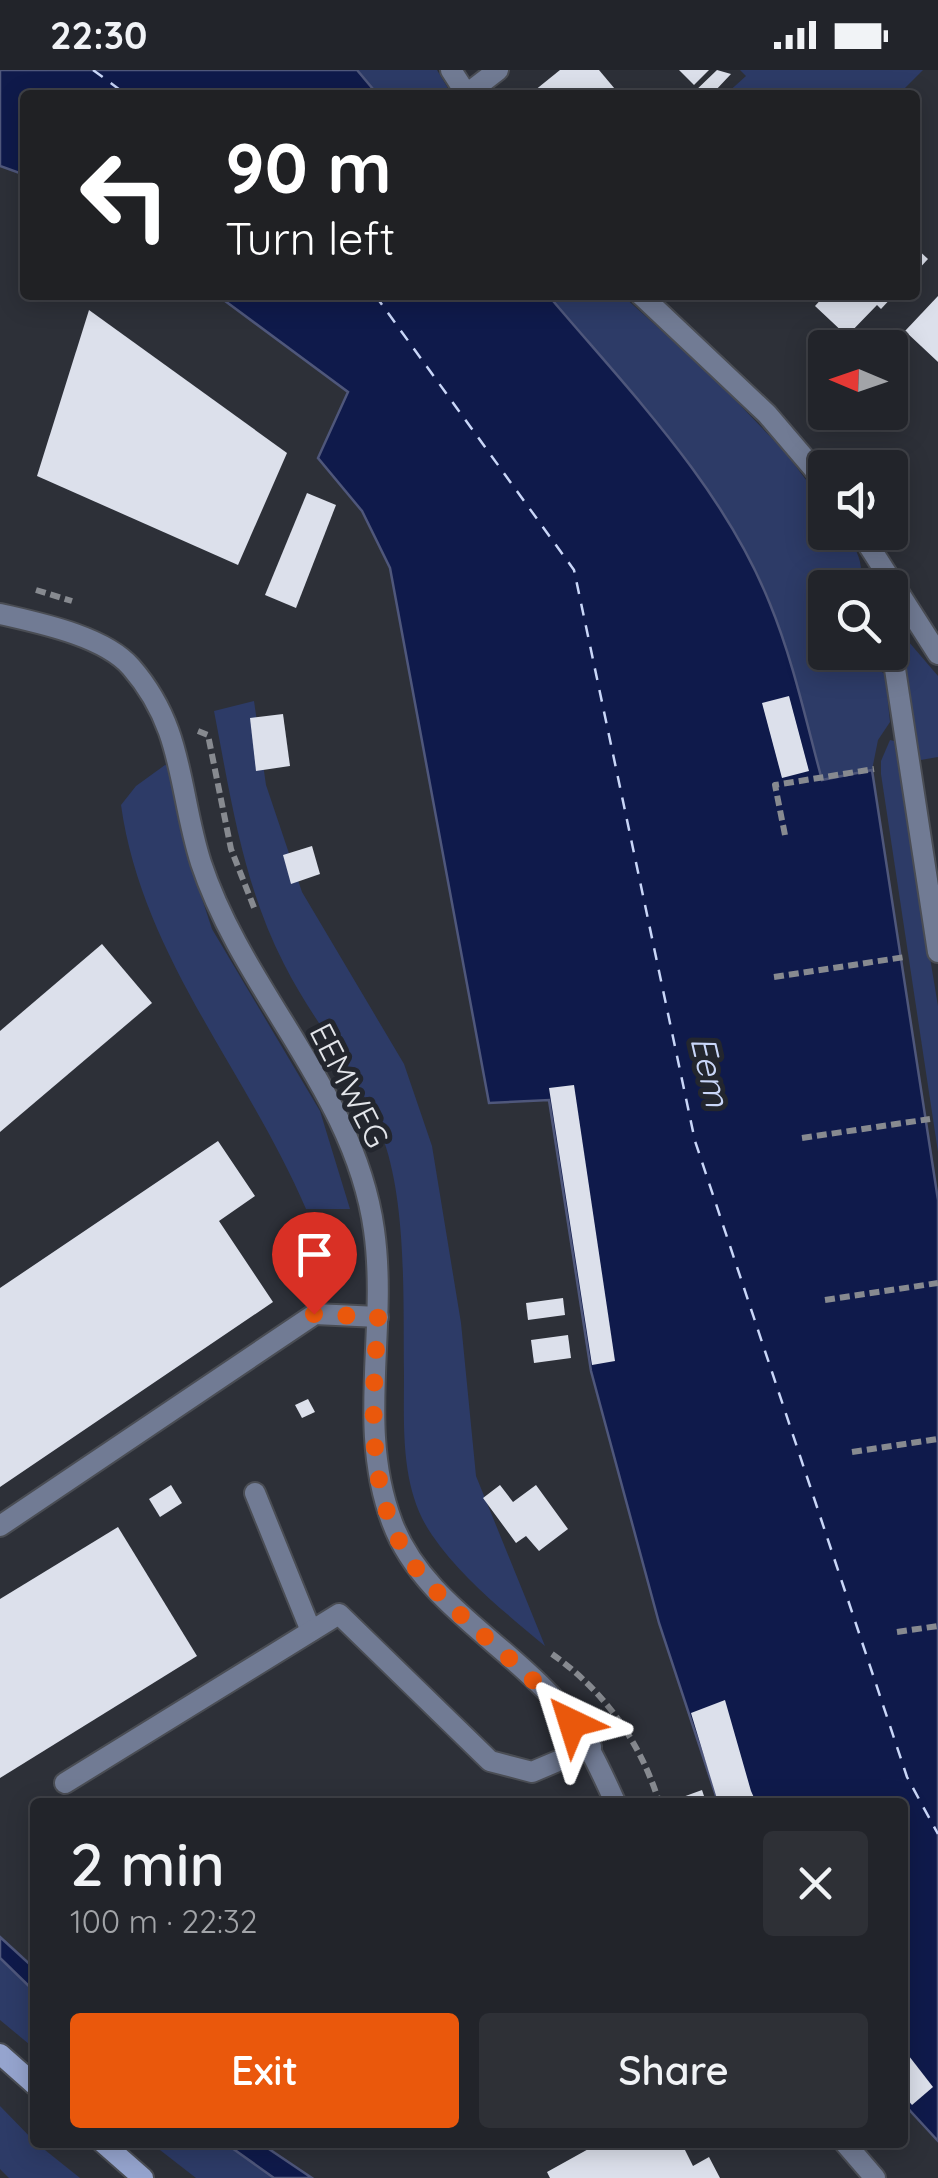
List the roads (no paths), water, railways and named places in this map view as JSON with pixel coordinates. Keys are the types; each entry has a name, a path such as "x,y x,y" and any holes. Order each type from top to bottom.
{"main road":[{"path":"0,2054 30,2080"},
{"path":"109,2148 143,2178"}],"street":[{"path":"472,90 498,70"},
{"path":"647,300 767,414 808,462"},
{"path":"908,610 938,654"},
{"name":"EEMWEG","path":"0,614 67,630 129,664 165,715 181,763 201,863 235,939 343,1124 359,1165 374,1230 378,1317 372,1423 378,1479 393,1527 422,1575 553,1698 591,1748 612,1798"},
{"path":"895,670 938,952"},
{"path":"0,1526 314,1314 378,1317"},
{"path":"255,1493 311,1631"},
{"path":"64,1784 339,1614 490,1761 532,1772 591,1748"},
{"path":"849,2148 875,2178"}],"water":[{"path":"0,70 357,70 374,90 20,90 20,173 0,166"},
{"name":"Eem","path":"224,300 552,300 672,441 727,519 770,604 786,647 822,780 872,770 938,1200 938,2141 908,2108 908,1798 717,1798 659,1623 591,1371 549,1100 489,1103 390,568 362,511 318,458 348,392"},
{"path":"0,1937 30,1964 30,1987 0,1958"},
{"path":"232,2148 267,2148 312,2178 274,2178"}]}
